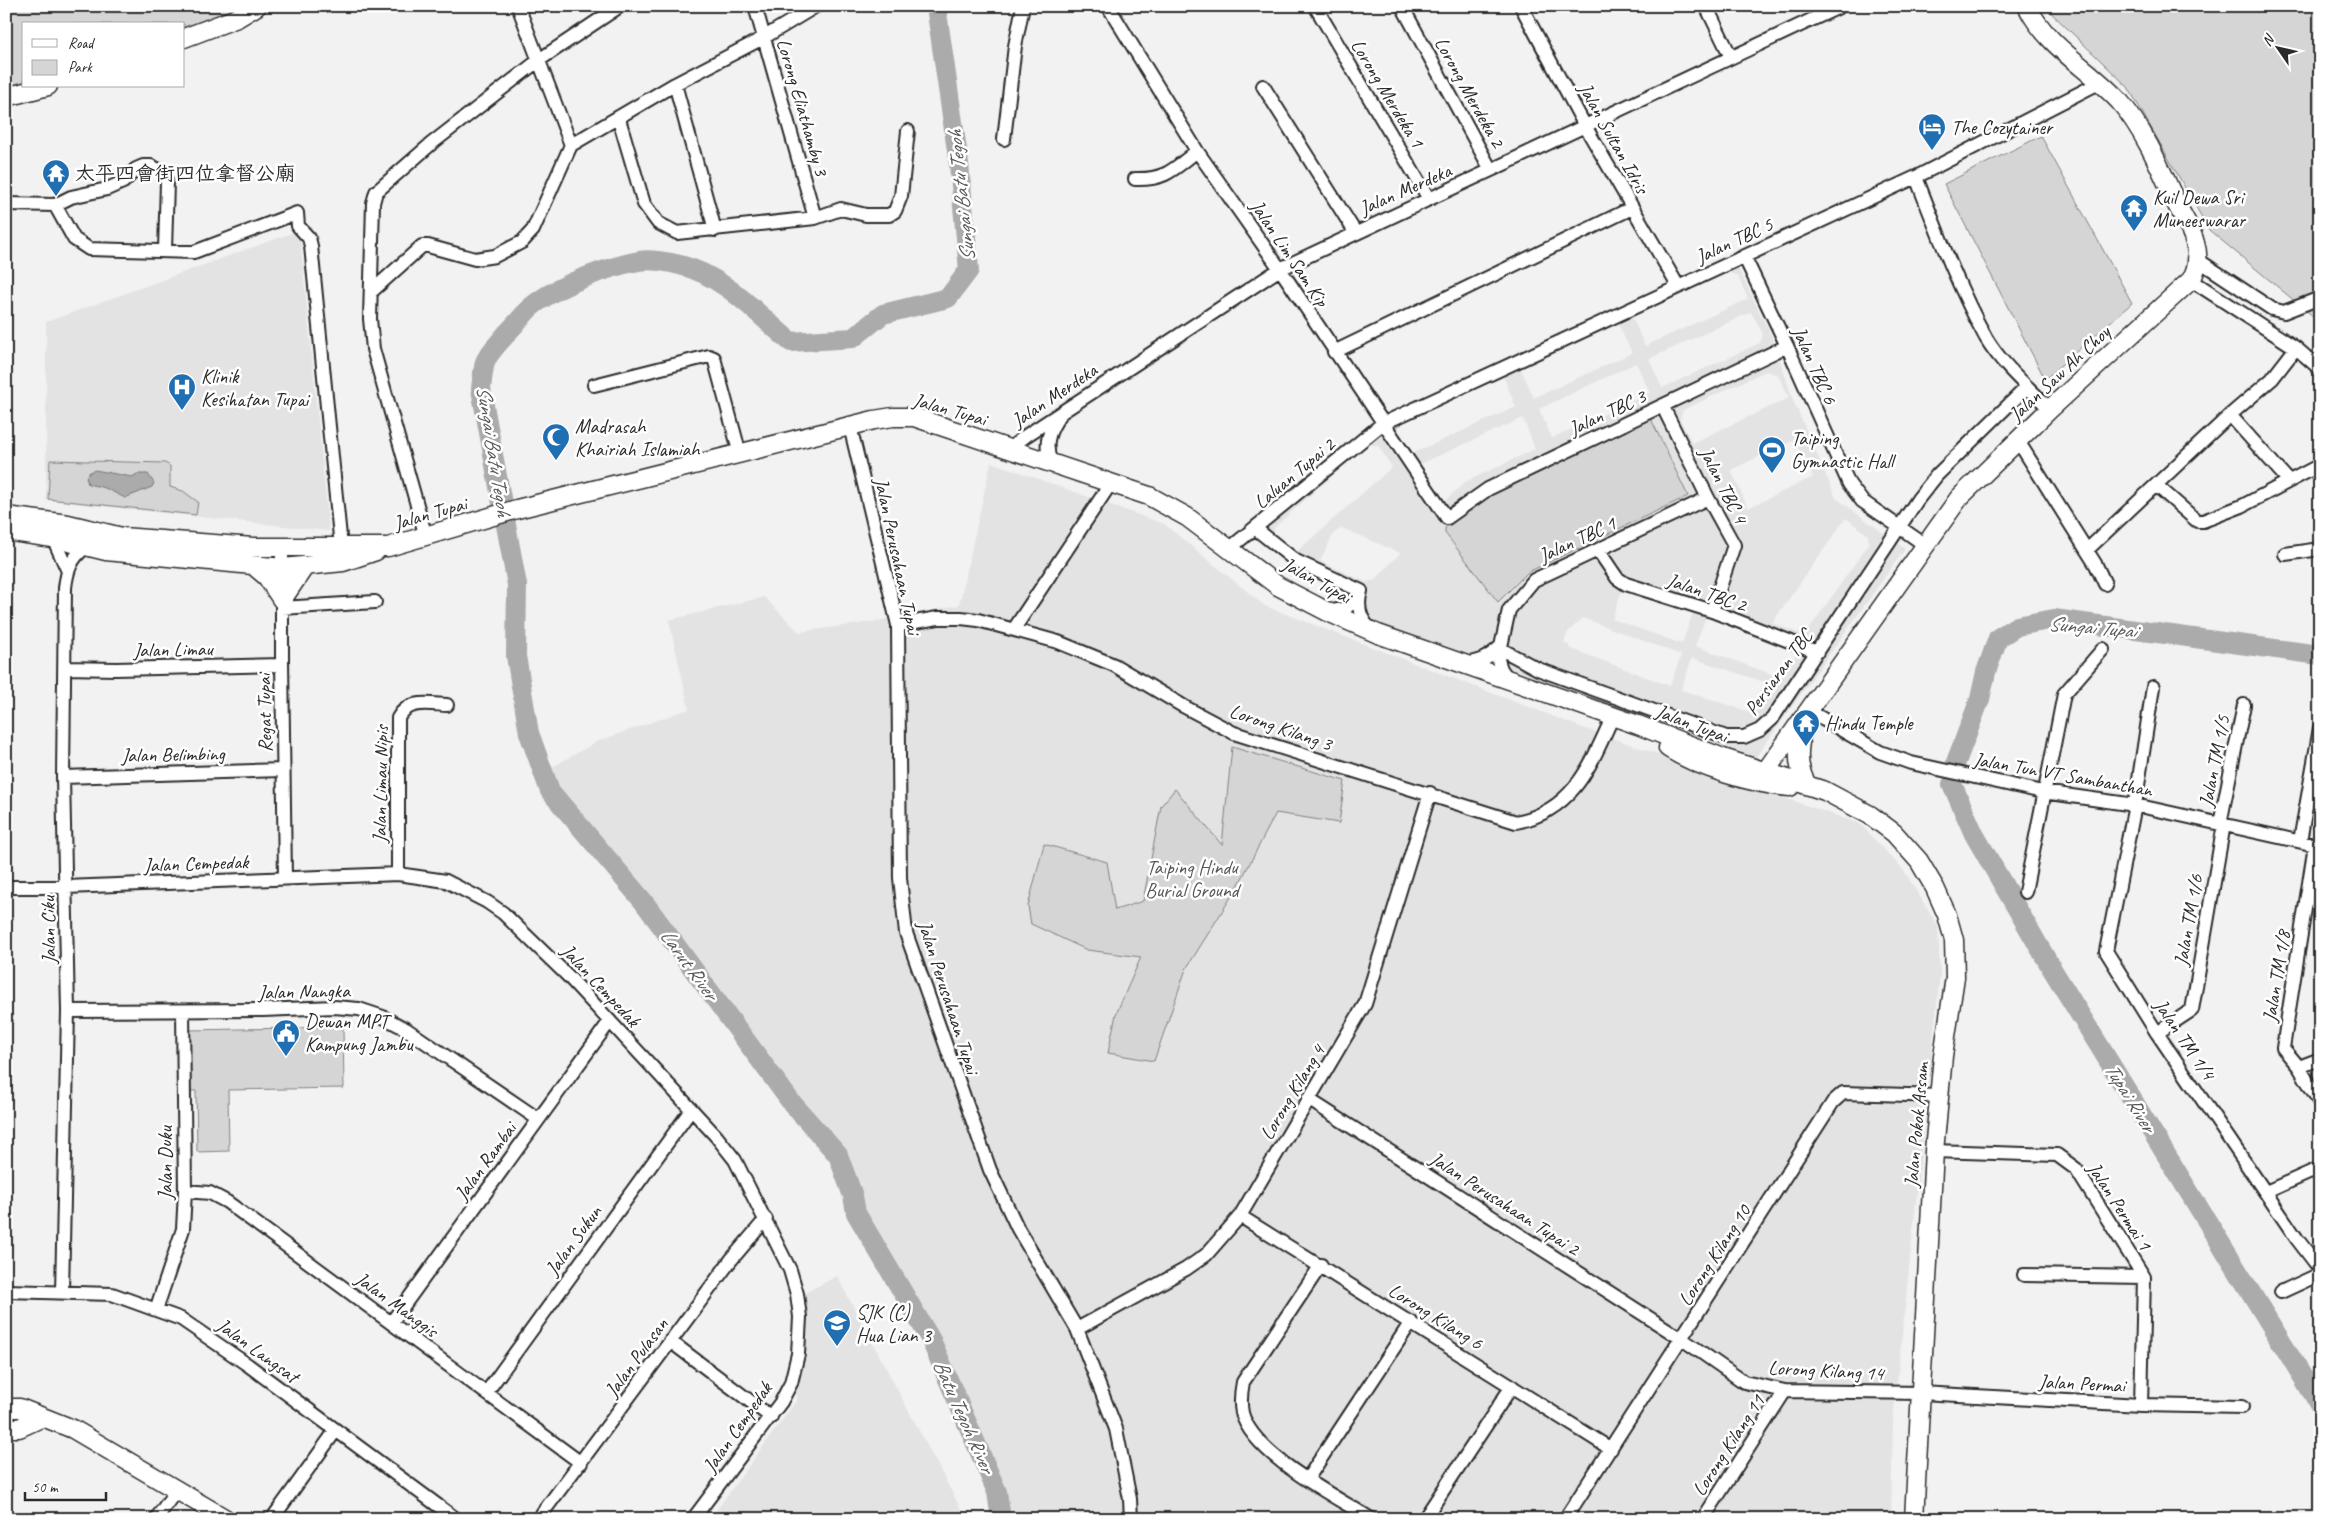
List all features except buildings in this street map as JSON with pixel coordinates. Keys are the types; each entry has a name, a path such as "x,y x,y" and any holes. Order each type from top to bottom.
{"main road":[{"path":"185,38 237,18 257,6"},
{"path":"2027,6 2056,44 2099,83 2130,115 2154,156 2195,243 2198,260 2197,270 2192,280"},
{"path":"6,97 40,88"},
{"name":"Jalan Saw Ah Choy","path":"1765,772 1959,498 2050,408 2192,280"},
{"name":"Jalan Tupai","path":"6,516 52,522 122,538 282,548 388,547 524,507 850,426 893,417 914,418 1112,483 1169,506 1187,517 1278,586 1328,612 1378,634 1638,724 1723,758 1826,791"},
{"path":"6,531 53,538 86,547 133,555 283,568 359,558 388,547"},
{"path":"254,566 267,577 282,604 305,566"},
{"path":"1806,715 1798,761 1800,772 1806,784"},
{"path":"1638,724 1670,749 1708,766 1762,784 1826,791"},
{"name":"Jalan Pokok Assam","path":"1826,791 1870,815 1894,833 1919,861 1947,915 1954,940 1955,977 1934,1151 1914,1519"},
{"path":"6,1408 20,1408 73,1430 226,1519"},
{"path":"6,1428 19,1428 41,1418"}],"street":[{"path":"518,6 571,145"},
{"path":"426,537 373,349 370,319 372,203 376,192 431,144 539,60 620,6"},
{"name":"Lorong Eliathamby 3","path":"755,6 815,218"},
{"path":"371,292 422,246 475,259 495,256 522,242 533,230 571,145 619,119 675,84 764,38 816,6"},
{"path":"1004,138 1015,46 1023,6"},
{"name":"Jalan Lim Sam Kip","path":"1108,6 1197,151 1280,269 1446,518"},
{"name":"Lorong Merdeka 1","path":"1315,6 1429,199"},
{"name":"Lorong Merdeka 2","path":"1402,6 1491,170"},
{"name":"Jalan Sultan Idris","path":"1522,6 1585,126 1678,286"},
{"path":"1706,6 1731,57"},
{"name":"Jalan Merdeka","path":"1009,449 1064,410 1280,269 1355,232 1841,6"},
{"name":"Jalan TBC 5","path":"1382,424 1916,177 2099,83"},
{"path":"675,84 715,230"},
{"path":"1263,86 1355,232"},
{"path":"619,119 644,204 650,215 658,223 677,233 815,218 841,209 878,216 889,214 895,211 902,196 908,131"},
{"path":"1135,179 1154,180 1170,173 1197,151"},
{"path":"6,204 55,205 71,197 107,189 123,182 143,166 158,169 163,172 167,182 165,250"},
{"path":"1916,177 1947,256 1987,339 2003,361 2050,408"},
{"path":"55,205 74,238 89,249 202,250 297,214 298,226 309,238 311,246 341,547"},
{"path":"1334,352 1632,208"},
{"name":"Jalan TBC 6","path":"1744,256 1849,484 1862,501 1925,545"},
{"path":"2198,260 2272,309 2284,312 2320,298"},
{"path":"2192,280 2296,348 2320,369"},
{"name":"Jalan TBC 3","path":"1446,518 1488,489 1663,407 1787,346"},
{"path":"2087,550 2230,415 2272,379 2296,348"},
{"path":"594,385 709,356 714,358 740,454"},
{"name":"Persiaran TBC","path":"1499,648 1538,669 1726,737 1744,737 1760,730 1772,719 1899,527 1937,475 2027,387"},
{"name":"Jalan TBC 4","path":"1663,407 1708,498 1734,545 1712,611"},
{"path":"1050,463 1046,450 1048,436 1054,423 1064,410"},
{"path":"2230,415 2288,480"},
{"name":"Laluan Tupai 2","path":"1229,550 1382,424"},
{"name":"Jalan Perusahaan Tupai","path":"850,426 898,625 900,878 906,933 990,1170 1018,1229 1077,1329 1116,1430 1130,1499 1131,1519"},
{"path":"2018,441 2087,550 2105,584"},
{"path":"2156,484 2200,522 2242,506 2288,480 2320,465"},
{"path":"1014,629 1112,483"},
{"name":"Jalan TBC 1","path":"1499,648 1509,610 1534,580 1708,498"},
{"path":"1256,529 1296,561 1361,591 1359,596 1361,617 1367,626 1378,634"},
{"path":"53,538 67,568 79,552 86,547"},
{"name":"Regat Tupai","path":"282,548 285,878"},
{"path":"2285,554 2320,549"},
{"name":"Jalan TBC 2","path":"1598,550 1617,578 1626,584 1712,611 1817,652"},
{"name":"Jalan Ciku","path":"62,1292 68,1011 63,777 67,568"},
{"path":"1328,612 1346,608 1359,596"},
{"path":"282,604 375,602"},
{"name":"Lorong Kilang 3","path":"898,625 938,618 960,618 1014,629 1058,642 1114,664 1183,706 1234,733 1302,756 1430,793 1516,822 1533,818 1551,810 1564,800 1591,763 1613,716"},
{"path":"1463,664 1477,662 1488,657 1499,648"},
{"path":"1499,648 1498,660 1501,669 1508,678"},
{"path":"2025,892 2043,792 2064,694 2103,649"},
{"name":"Jalan Limau","path":"65,668 116,669 282,665"},
{"name":"Jalan TM 1/4","path":"2154,687 2106,951 2157,1033 2297,1239 2320,1269"},
{"name":"Jalan Limau Nipis","path":"398,874 398,718 402,711 410,705 447,705"},
{"name":"Jalan TM 1/5","path":"2222,824 2244,705"},
{"name":"Jalan Tun VT Sambanthan","path":"1806,715 1880,752 1911,763 2043,792 2134,805 2317,845"},
{"path":"2300,841 2320,728"},
{"name":"Jalan Belimbing","path":"63,777 283,770"},
{"name":"Lorong Kilang 4","path":"1077,1329 1193,1264 1218,1244 1240,1216 1366,1004 1430,793"},
{"name":"Jalan TM 1/6","path":"2157,1033 2192,1010 2222,824"},
{"name":"Jalan TM 1/8","path":"2317,845 2283,1048 2299,1067 2320,1103"},
{"name":"Jalan Cempedak","path":"6,887 66,887 398,874 446,881 475,895 503,913 542,949 716,1136 735,1160 766,1218 790,1270 797,1294 800,1317 798,1354 791,1383 772,1417 694,1519"},
{"name":"Jalan Nangka","path":"68,1011 183,1011 334,1007 359,1009 383,1017 406,1028 538,1119"},
{"name":"Jalan Duku","path":"156,1310 183,1229 185,1191 183,1011"},
{"name":"Jalan Rambai","path":"391,1323 610,1021"},
{"path":"2299,1067 2320,1059"},
{"name":"Lorong Kilang 10","path":"1565,1519 1833,1102 1843,1093 1940,1096"},
{"name":"Jalan Perusahaan Tupai 2","path":"1308,1100 1682,1339"},
{"name":"Jalan Sukun","path":"486,1393 691,1110"},
{"name":"Jalan Permai 1","path":"1934,1151 2057,1155 2076,1169 2144,1277 2141,1405"},
{"path":"2266,1192 2320,1168"},
{"name":"Jalan Manggis","path":"185,1191 210,1193 227,1202 580,1464"},
{"name":"Lorong Kilang 6","path":"1240,1216 1321,1265 1611,1450"},
{"name":"Jalan Pulasan","path":"538,1519 731,1260 766,1218"},
{"path":"1321,1265 1243,1382 1241,1397 1245,1420 1258,1442 1290,1468 1371,1519"},
{"path":"2281,1292 2320,1274"},
{"path":"2024,1275 2144,1277"},
{"name":"Jalan Langsat","path":"6,1291 112,1294 181,1319 205,1334 456,1519"},
{"path":"1308,1478 1411,1322"},
{"name":"Lorong Kilang 14","path":"1682,1339 1744,1382 1785,1391 1921,1393"},
{"path":"670,1341 772,1417"},
{"path":"1424,1519 1512,1386"},
{"name":"Lorong Kilang 11","path":"1703,1519 1785,1391"},
{"name":"Jalan Permai","path":"1921,1393 2141,1405 2242,1407"},
{"path":"272,1519 336,1430"},
{"path":"156,1519 177,1489"}],"shaded area":[{"name":"Klinik Kesihatan Tupai","path":"292,233 300,237 329,531 46,500 46,322"},
{"path":"1736,264 1773,339 1793,400 1836,498 1905,549 1753,761 1391,631 1364,612 1365,589 1302,563 1262,531 1370,438 1384,429","holes":["1728,272 1738,276 1748,299 1645,346 1632,317","1751,312 1763,334 1760,343 1662,388 1649,359","1618,324 1632,353 1534,398 1521,369","1636,363 1650,393 1552,438 1539,409","1766,371 1778,375 1789,398 1692,443 1680,420 1683,410","1503,376 1516,407 1411,454 1397,433 1400,424","1523,418 1535,449 1465,482 1446,500 1442,499 1418,465","1794,440 1813,477 1748,508 1731,470","1367,444 1378,446 1392,467 1295,553 1275,537 1274,528","1846,518 1868,535 1869,543 1808,631 1798,633 1772,623","1342,528 1400,553 1375,580 1366,582 1320,561 1334,533","1627,589 1693,612 1682,644 1612,619 1621,593","1707,614 1790,644 1797,653 1779,677 1695,646","1583,618 1681,655 1670,686 1569,648 1569,645 1564,643 1568,632","1692,658 1776,686 1759,710 1753,713 1681,690"]},
{"path":"991,462 1164,524 1265,606 1583,728 1860,824 1904,871 1938,926 1940,974 1893,1421 1891,1519 1005,1519 1002,1495 931,1340 853,1196 838,1155 542,773 596,742 689,709 669,620 764,597 799,632 872,622 959,605"},
{"path":"95,470 132,477 137,474 148,474 154,483 152,487 125,498 105,488 88,484 86,477"},
{"name":"SJK (C) Hua Lian 3","path":"837,1276 963,1513 961,1519 710,1519 796,1401 803,1294"}],"green space":[{"path":"6,6 250,6 185,35 185,22 22,22 22,87 6,92"},
{"path":"2044,6 2320,6 2320,322 2209,230 2128,87"},
{"path":"2041,136 2132,303 2045,379 1944,184"},
{"path":"1651,419 1688,496 1528,572 1498,602 1445,533 1445,528 1490,493"},
{"path":"50,460 165,463 170,466 170,487 183,491 198,502 196,515 48,499"},
{"name":"Taiping Hindu Burial Ground","path":"1232,747 1345,781 1339,823 1276,813 1238,886 1186,969 1154,1061 1108,1053 1116,1014 1141,957 1087,950 1031,924 1028,906 1044,844 1107,862 1115,910 1143,901 1161,806 1175,789 1222,845"},
{"path":"343,1027 344,1088 228,1090 229,1151 197,1152 196,1091 190,1091 189,1030"}],"waterway":[{"name":"Sungai Batu Tegoh","path":"936,6 959,164 969,270 948,298 883,314 853,338 791,342 740,297 712,278 696,270 676,264 643,260 582,278 554,292 531,307 487,358 481,389 517,585 516,656 529,733 550,791 643,901 791,1102 838,1155 853,1196 856,1213 931,1340 997,1492 1001,1519"},
{"name":"Sungai Tupai","path":"1956,762 1980,699 1986,672 1998,638 2017,626 2054,619 2320,655"},
{"name":"Tupai River","path":"1952,784 1974,834 2052,969 2320,1405"}],"place":[{"name":"The Cozytainer","path":"1932,151"},
{"name":"太平四會街四位拿督公廟","path":"56,197"},
{"name":"Kuil Dewa Sri Muneeswarar","path":"2134,232"},
{"name":"Klinik Kesihatan Tupai","path":"182,411"},
{"name":"Madrasah Khairiah Islamiah","path":"556,461"},
{"name":"Taiping Gymnastic Hall","path":"1772,474"},
{"name":"Hindu Temple","path":"1806,747"},
{"name":"Dewan MPT Kampung Jambu","path":"286,1057"},
{"name":"SJK (C) Hua Lian 3","path":"837,1347"}],"water label":[{"name":"Larut River","path":"689,964"},
{"name":"Batu Tegoh River","path":"964,1416"}]}
